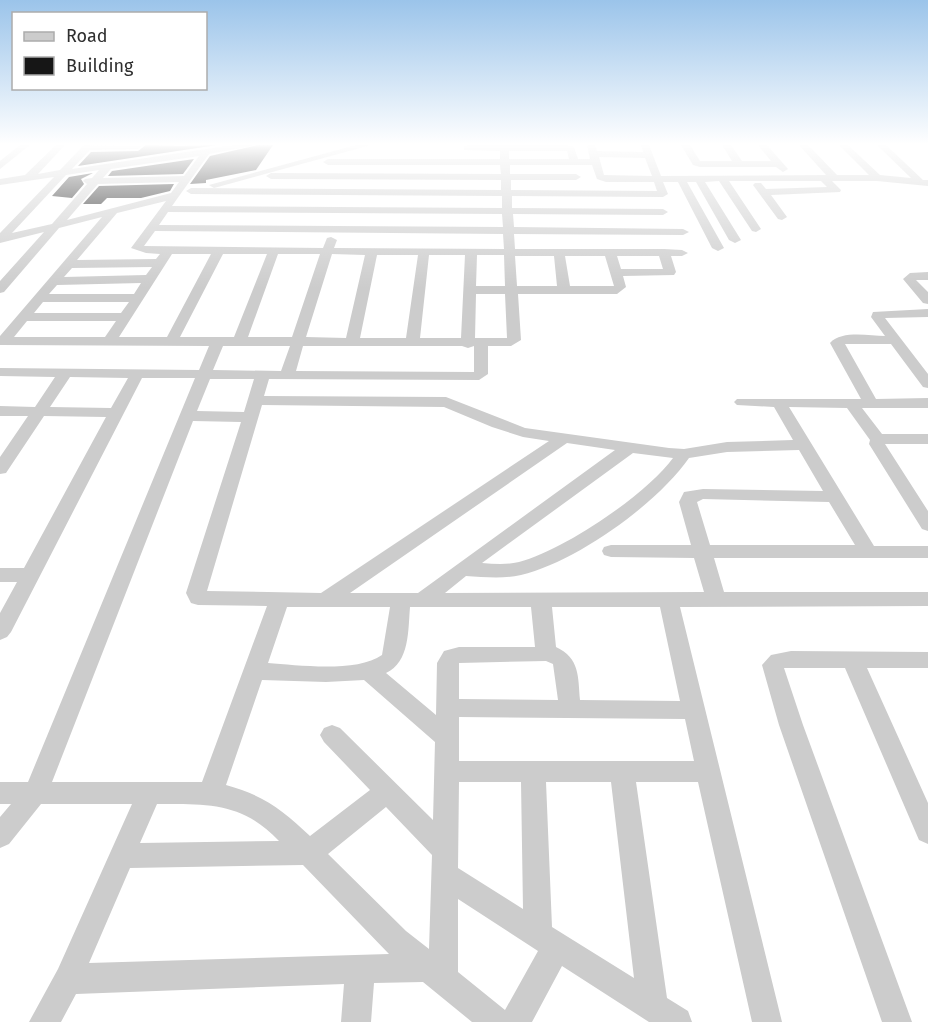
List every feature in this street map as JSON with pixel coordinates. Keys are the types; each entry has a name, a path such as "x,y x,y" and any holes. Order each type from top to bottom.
{"street":[{"path":"1,239 46,193"},
{"path":"0,289 84,193"},
{"path":"1,341 131,193"},
{"path":"176,193 137,248 682,253"},
{"path":"1,239 185,193"},
{"path":"322,193 663,193"},
{"path":"287,375 346,193"},
{"path":"1,341 506,344 514,340 507,193"},
{"path":"688,193 718,248"},
{"path":"707,193 735,240"},
{"path":"731,193 756,229"},
{"path":"763,193 782,217"},
{"path":"164,209 663,212"},
{"path":"150,228 683,232"},
{"path":"109,342 169,249"},
{"path":"171,342 219,250"},
{"path":"238,342 274,250"},
{"path":"352,343 372,251"},
{"path":"412,343 424,252"},
{"path":"0,372 474,377 481,374 474,344 470,290 471,252"},
{"path":"559,252 564,290"},
{"path":"470,290 617,290 620,287 610,252"},
{"path":"616,273 670,272 664,252"},
{"path":"68,264 160,263"},
{"path":"0,265 21,265"},
{"path":"928,276 914,276 909,279 928,300"},
{"path":"54,281 150,279"},
{"path":"39,298 137,298"},
{"path":"928,313 878,315 928,384"},
{"path":"22,317 125,317"},
{"path":"871,403 838,341 895,340"},
{"path":"0,836 36,792 217,342"},
{"path":"0,469 66,372"},
{"path":"0,632 137,374"},
{"path":"263,375 196,593 198,598 205,600 541,601 716,598 928,599"},
{"path":"187,416 252,409 446,402 523,432 684,454 728,447 804,445"},
{"path":"742,402 928,403"},
{"path":"779,403 868,552"},
{"path":"855,404 854,408 878,440 876,444 928,525"},
{"path":"0,411 118,412"},
{"path":"325,600 564,438"},
{"path":"878,440 928,439"},
{"path":"253,671 370,672 385,666 392,658 411,600 461,569 630,447"},
{"path":"461,569 508,570 536,564 597,530 647,496 670,474 684,454"},
{"path":"716,598 688,502 694,494 835,497"},
{"path":"611,551 928,552"},
{"path":"0,575 31,575"},
{"path":"668,599 767,1022"},
{"path":"211,793 279,600"},
{"path":"541,601 546,652"},
{"path":"435,974 445,862 448,663 452,657 459,655 541,655 546,652"},
{"path":"546,652 561,659 566,670 570,709"},
{"path":"852,659 928,832"},
{"path":"897,1022 774,674 773,665 779,661 928,660"},
{"path":"370,672 447,738"},
{"path":"447,708 694,710"},
{"path":"332,735 387,791 445,862 548,940 677,1022"},
{"path":"514,1022 548,940 533,771"},
{"path":"622,771 653,1007"},
{"path":"446,772 708,771"},
{"path":"122,856 308,853 387,791"},
{"path":"0,793 211,793 235,798 258,807 276,820 396,940 496,1022"},
{"path":"44,1022 68,979 149,793"},
{"path":"68,979 360,968 435,974"},
{"path":"356,1022 360,968"}],"building":[{"path":"55,193 77,193 72,198 52,196"},
{"path":"93,193 163,193 141,198 107,198 101,204 83,204"}]}
